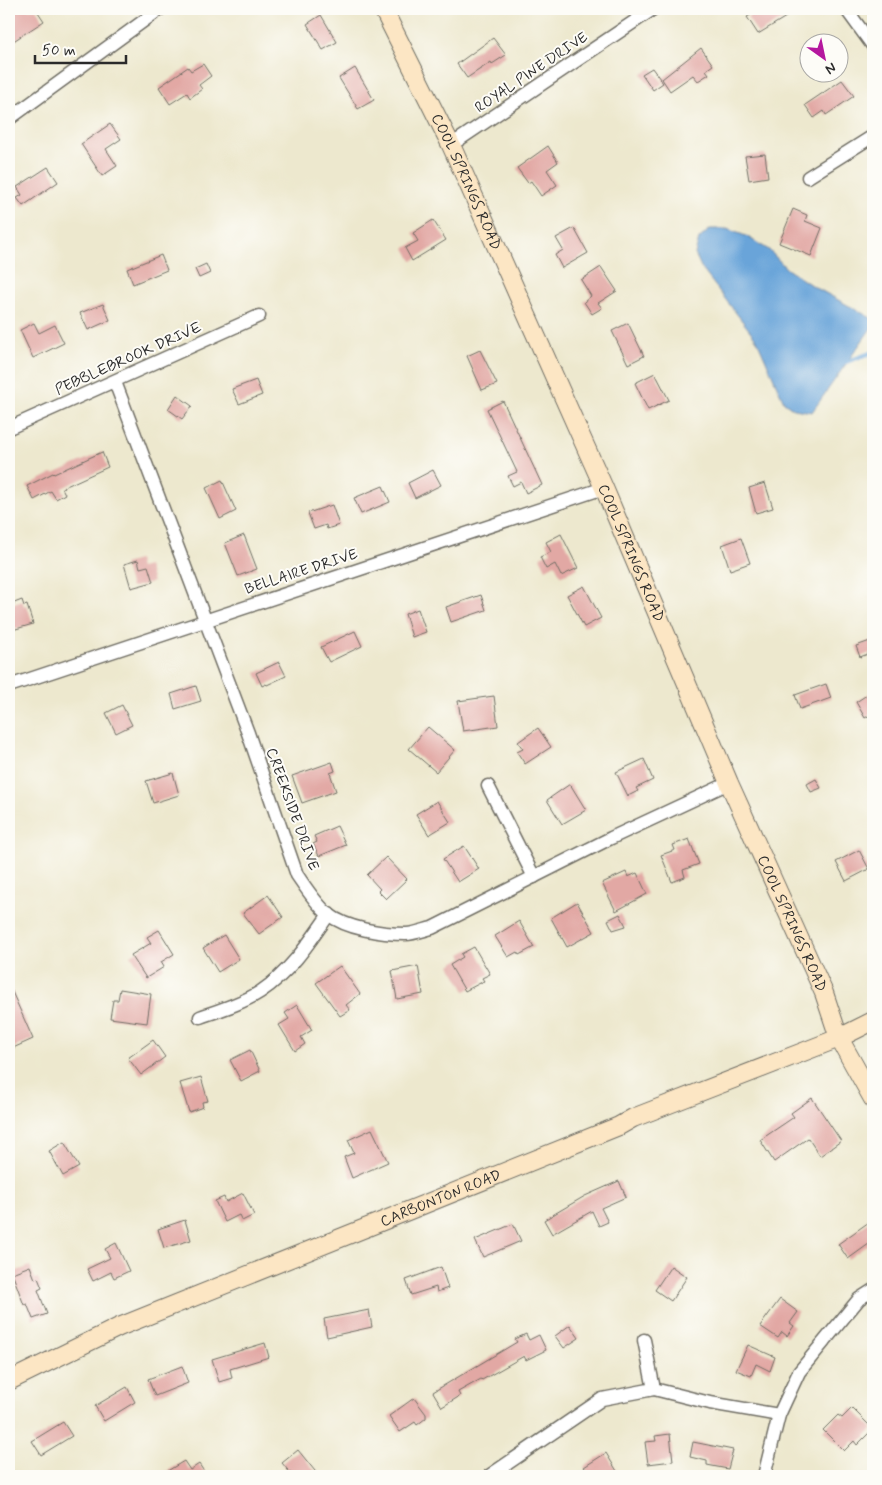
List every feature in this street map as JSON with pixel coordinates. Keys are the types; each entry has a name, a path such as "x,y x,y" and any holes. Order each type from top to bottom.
{"street":[{"path":"9,119 160,9"},
{"name":"COOL SPRINGS ROAD","path":"383,9 451,145 604,488 730,783 824,993 839,1038 873,1099"},
{"name":"ROYAL PINE DRIVE","path":"451,145 653,9"},
{"path":"846,9 873,46"},
{"path":"808,177 873,136"},
{"name":"PEBBLEBROOK DRIVE","path":"9,428 116,382 259,316"},
{"name":"CREEKSIDE DRIVE","path":"116,382 297,874 309,893 328,914 355,927 407,934 439,924 611,838 730,783"},
{"name":"BELLAIRE DRIVE","path":"9,686 604,488"},
{"path":"488,786 534,877"},
{"path":"200,1018 259,993 279,977 294,962 328,914"},
{"name":"CARBONTON ROAD","path":"9,1381 119,1327 619,1126 633,1118 839,1038 873,1021"},
{"path":"764,1476 779,1415 799,1372 859,1299 873,1290"},
{"path":"644,1340 654,1389"},
{"path":"489,1476 602,1399 654,1389 710,1403 779,1415"}],"water":[{"path":"710,229 727,229 746,236 769,250 787,269 811,285 873,319 872,327 812,412 794,409 784,402 757,340 702,269 695,254 699,239"}],"building":[{"path":"9,9 36,9 44,21 12,42 9,36"},
{"path":"761,9 799,9 758,34 747,17"},
{"path":"321,15 337,42 323,50 307,24"},
{"path":"493,38 506,55 492,64 491,62 467,78 457,64"},
{"path":"701,48 713,65 706,70 709,74 698,81 693,75 670,91 662,79"},
{"path":"203,64 211,76 199,85 202,89 190,98 187,93 170,104 159,87 188,67 191,71"},
{"path":"355,68 374,100 358,109 339,78"},
{"path":"652,68 663,83 653,90 642,74"},
{"path":"839,82 844,82 854,96 826,115 824,111 814,118 805,105"},
{"path":"110,124 121,139 106,149 117,166 102,176 81,144"},
{"path":"548,146 558,162 547,170 557,185 541,196 531,181 528,183 517,168"},
{"path":"765,154 768,177 749,180 745,156"},
{"path":"48,167 58,182 23,206 17,198 22,195 17,187"},
{"path":"793,209 807,215 805,221 822,228 811,256 779,243"},
{"path":"433,220 446,240 412,261 405,248 418,241 413,233"},
{"path":"574,228 588,253 562,268 555,255 563,250 556,238"},
{"path":"161,255 167,270 133,284 127,269"},
{"path":"206,264 210,273 199,278 195,269"},
{"path":"601,267 617,291 598,303 602,308 592,314 584,302 591,296 581,280"},
{"path":"103,304 110,320 88,330 80,313"},
{"path":"34,323 39,333 55,325 64,343 33,358 20,330"},
{"path":"628,323 644,356 628,364 612,331"},
{"path":"480,350 497,384 482,390 467,356"},
{"path":"655,373 669,400 648,410 635,383"},
{"path":"256,380 262,395 239,404 232,389"},
{"path":"177,395 192,406 182,419 168,409"},
{"path":"503,401 542,485 526,493 521,482 513,486 508,476 517,472 487,409"},
{"path":"102,452 108,467 62,488 65,494 56,499 51,491 34,500 27,486"},
{"path":"433,470 441,485 415,498 408,483"},
{"path":"222,480 236,511 220,519 206,488"},
{"path":"765,483 773,508 756,513 749,488"},
{"path":"383,486 390,502 361,514 354,498"},
{"path":"332,505 339,525 327,529 326,525 314,529 308,513"},
{"path":"561,534 578,568 561,576 555,564 546,569 540,557 551,552 546,542"},
{"path":"244,535 257,569 238,576 225,543"},
{"path":"741,538 750,563 730,570 722,545"},
{"path":"138,560 140,568 148,566 153,582 131,588 124,564"},
{"path":"584,586 601,618 584,627 567,595"},
{"path":"481,595 486,610 451,622 446,607"},
{"path":"22,600 24,606 27,605 33,624 9,631 9,605"},
{"path":"418,609 426,632 412,637 405,614"},
{"path":"355,631 362,646 329,662 321,647"},
{"path":"873,640 873,652 860,657 856,646"},
{"path":"279,662 286,676 262,686 256,673"},
{"path":"826,684 831,698 800,709 795,695"},
{"path":"196,686 201,701 175,709 171,694"},
{"path":"873,691 873,713 865,718 856,702"},
{"path":"494,696 498,726 463,731 458,701"},
{"path":"122,705 132,725 116,733 106,713"},
{"path":"428,727 455,750 436,772 409,749"},
{"path":"538,728 551,747 525,764 517,752 523,749 518,742"},
{"path":"644,759 653,780 636,788 638,791 628,796 616,772"},
{"path":"332,762 335,771 330,773 336,791 302,803 292,776"},
{"path":"173,773 179,795 153,803 146,781"},
{"path":"816,779 821,788 811,792 807,784"},
{"path":"570,784 586,810 562,824 547,800"},
{"path":"437,801 450,822 429,835 416,814"},
{"path":"337,826 346,845 319,856 313,844 317,842 314,836"},
{"path":"689,839 699,864 683,870 685,877 672,882 661,855 675,850 673,845"},
{"path":"464,846 479,869 458,882 443,859"},
{"path":"859,850 869,869 846,881 836,862"},
{"path":"386,857 407,879 386,899 378,891 380,889 367,875"},
{"path":"626,872 628,877 637,873 647,894 616,911 602,883"},
{"path":"268,895 283,917 259,934 243,913"},
{"path":"577,902 594,932 567,947 551,918"},
{"path":"620,914 626,926 613,930 608,920"},
{"path":"519,921 534,947 519,955 517,952 508,957 495,936"},
{"path":"159,930 174,954 161,962 164,967 146,978 131,955 151,943 147,937"},
{"path":"224,935 239,959 218,972 203,948"},
{"path":"474,947 490,974 482,978 484,981 465,991 450,965 463,957 461,954"},
{"path":"340,966 360,994 346,1005 350,1010 340,1016 316,983"},
{"path":"418,966 423,994 397,999 392,971"},
{"path":"9,985 33,1039 13,1048 9,1038"},
{"path":"120,989 151,994 147,1023 110,1018 113,1000 118,1000"},
{"path":"297,1005 312,1030 301,1037 305,1044 295,1051 279,1025 289,1019 285,1013"},
{"path":"153,1040 165,1057 141,1075 128,1058"},
{"path":"250,1050 260,1071 241,1081 230,1060"},
{"path":"201,1077 208,1101 202,1102 203,1107 189,1112 180,1083"},
{"path":"812,1098 841,1141 820,1156 808,1138 774,1162 760,1140 794,1117 791,1113"},
{"path":"372,1129 388,1162 352,1178 344,1157 354,1153 348,1140"},
{"path":"64,1142 79,1167 63,1176 49,1151"},
{"path":"619,1181 626,1197 601,1208 608,1222 599,1226 592,1211 552,1234 544,1220 585,1196"},
{"path":"243,1193 254,1215 242,1221 239,1215 225,1222 215,1201 224,1197 226,1202"},
{"path":"185,1220 191,1240 164,1248 158,1229"},
{"path":"869,1222 873,1228 873,1241 848,1259 838,1244"},
{"path":"513,1224 521,1241 483,1257 475,1240"},
{"path":"116,1243 129,1271 114,1278 111,1272 93,1281 87,1269 110,1258 105,1249"},
{"path":"30,1266 35,1279 38,1278 42,1288 38,1290 47,1314 33,1319 27,1304 24,1305 12,1273"},
{"path":"671,1266 687,1277 671,1301 655,1290"},
{"path":"441,1267 448,1288 437,1292 436,1287 411,1295 406,1280"},
{"path":"780,1299 798,1312 790,1323 794,1326 787,1336 782,1332 778,1338 760,1326"},
{"path":"369,1310 372,1327 327,1337 324,1319"},
{"path":"570,1325 579,1338 564,1348 555,1336"},
{"path":"526,1334 529,1340 539,1335 546,1350 526,1360 524,1356 481,1379 458,1392 460,1396 442,1407 433,1392 517,1342 515,1339"},
{"path":"265,1343 269,1357 230,1369 232,1378 219,1382 212,1359"},
{"path":"748,1345 775,1357 770,1371 756,1364 751,1376 736,1370"},
{"path":"182,1366 188,1383 155,1396 148,1379"},
{"path":"127,1387 135,1402 104,1421 95,1406"},
{"path":"414,1398 426,1414 426,1418 417,1425 415,1422 400,1432 389,1416"},
{"path":"852,1408 873,1429 857,1445 854,1441 844,1451 823,1430 838,1415 842,1418"},
{"path":"63,1422 72,1436 41,1455 32,1441"},
{"path":"670,1434 673,1461 648,1464 645,1442 656,1441 655,1436"},
{"path":"693,1442 733,1450 728,1469 707,1465 707,1461 690,1457"},
{"path":"298,1450 319,1476 293,1476 282,1463"},
{"path":"606,1453 620,1476 591,1476 584,1467"},
{"path":"184,1461 190,1470 199,1464 207,1476 159,1476"}],"waterway":[{"path":"844,358 846,362 873,352"}]}
